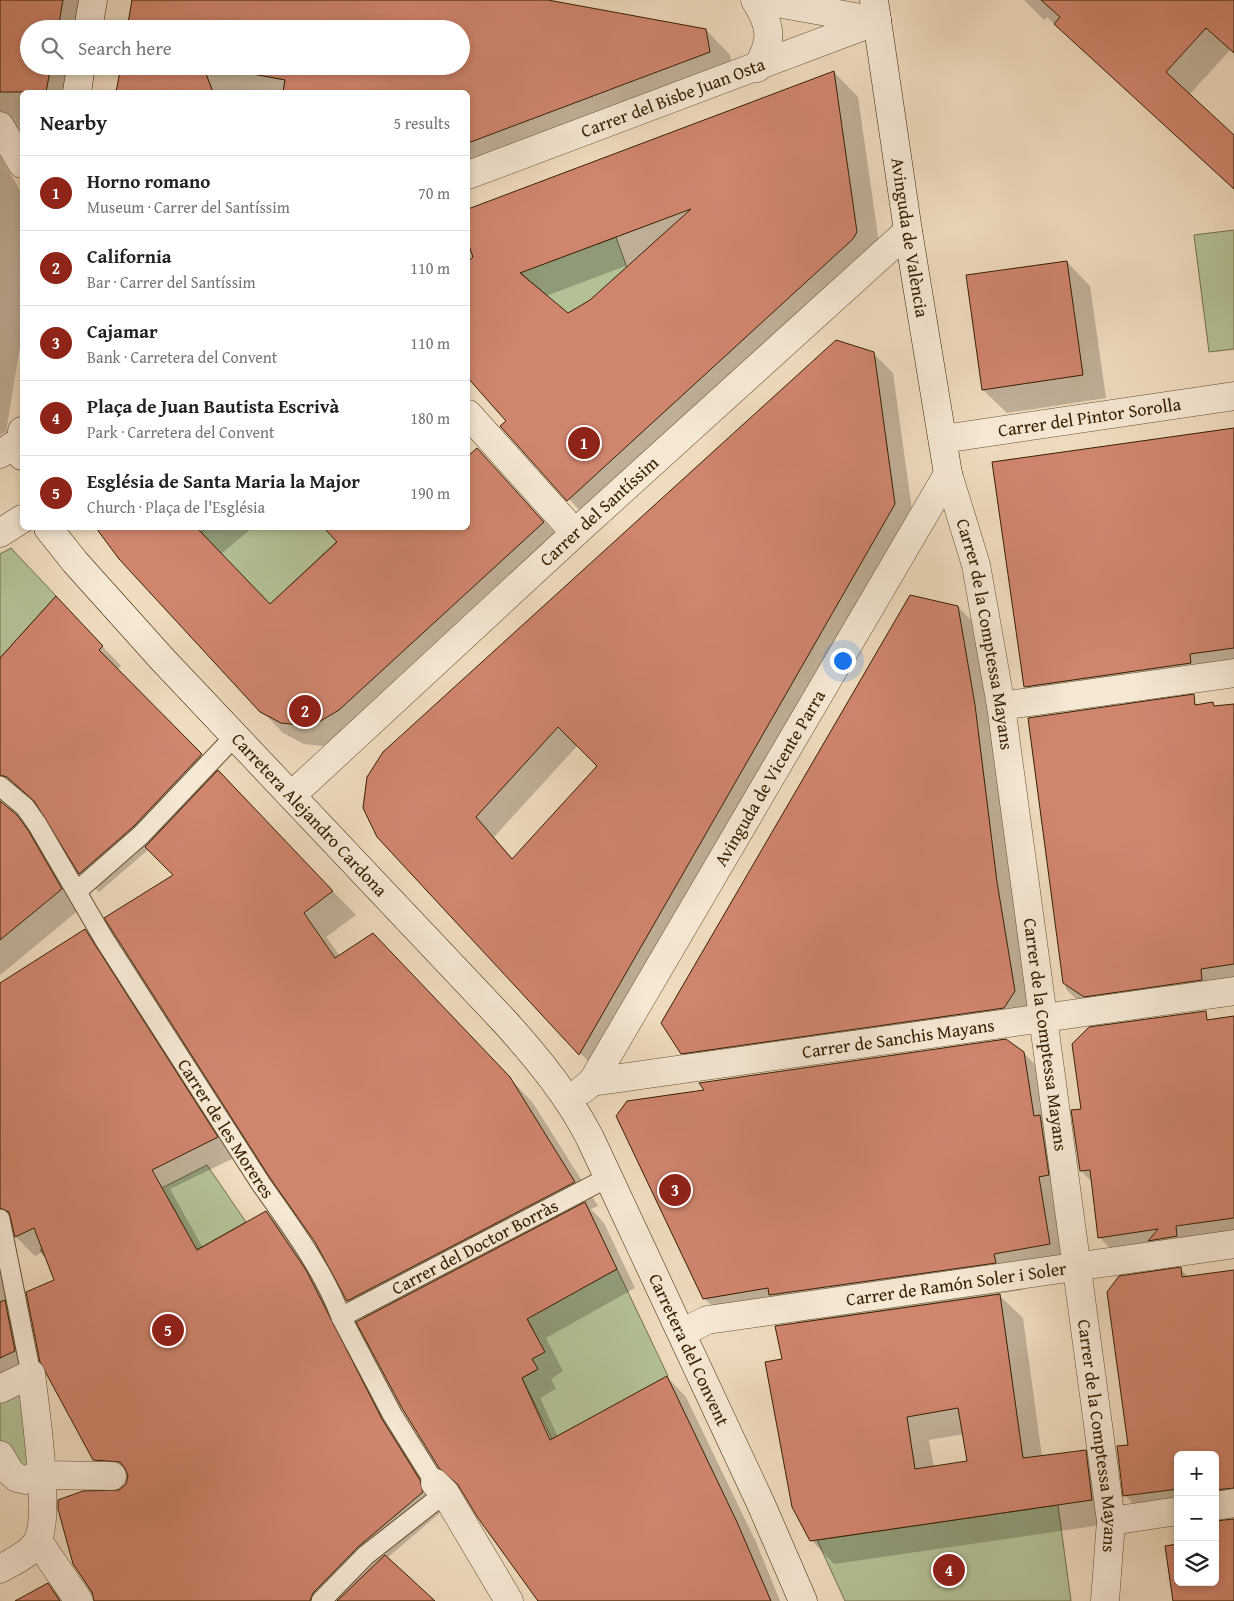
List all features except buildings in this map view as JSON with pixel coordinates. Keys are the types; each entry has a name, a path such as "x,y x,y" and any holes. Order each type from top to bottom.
{"street":[{"path":"90,20 94,0"},
{"path":"755,0 765,16 770,32 768,50 758,68"},
{"path":"760,0 876,11"},
{"name":"Carrer del Bisbe Juan Osta","path":"470,174 758,68 876,11"},
{"name":"Avinguda de València","path":"876,11 908,232 948,474"},
{"path":"76,90 79,75"},
{"path":"0,126 20,161"},
{"name":"Carrer del Santíssim","path":"292,795 575,533 908,232"},
{"name":"Carrer del Pintor Sorolla","path":"943,439 1234,396"},
{"path":"470,416 575,533"},
{"name":"Carrer de la Comptessa Mayans","path":"948,474 976,565 1001,706 1042,1017 1078,1265 1111,1521 1105,1601"},
{"name":"Avinguda de Vicente Parra","path":"592,1082 948,474"},
{"path":"0,533 20,521"},
{"name":"Carretera Alejandro Cardona","path":"50,530 75,562 235,736 506,1023 570,1101"},
{"path":"1001,706 1234,673"},
{"name":"Carrer de Sanchis Mayans","path":"592,1082 1234,991"},
{"path":"570,1101 592,1082"},
{"name":"Carretera del Convent","path":"570,1101 584,1124 682,1333 761,1504 803,1601"},
{"name":"Carrer de Ramón Soler i Soler","path":"682,1333 707,1320 1234,1244"},
{"path":"0,1389 31,1374 41,1475 42,1526 38,1540 30,1550 0,1569"},
{"path":"0,1455 17,1478 25,1480 41,1475 112,1476"},
{"path":"440,1488 510,1601"},
{"path":"1219,1505 1234,1503"},
{"path":"1111,1521 1174,1512"},
{"path":"38,1540 79,1601"}],"lane":[{"path":"76,891 140,835 235,736"},
{"name":"Carrer de les Moreres","path":"0,786 28,811 158,1025 287,1221 334,1300 340,1317 392,1414 440,1488"},
{"name":"Carrer del Doctor Borràs","path":"340,1317 609,1177"},
{"path":"0,1219 31,1374"},
{"path":"321,1601 366,1555 440,1488"}],"green space":[{"path":"585,211 598,244 616,237 630,276 571,317 523,275 517,263"},
{"path":"1234,230 1234,349 1209,352 1194,235"},
{"path":"204,530 386,531 355,562 336,542 267,607 201,532"},
{"path":"11,548 56,596 0,658 0,554"},
{"path":"207,1165 246,1222 173,1263 162,1244 186,1231 172,1205 99,1243 45,1257 40,1250"},
{"path":"617,1269 668,1376 552,1439 522,1378 537,1370 532,1359 544,1352 525,1314 572,1293"},
{"path":"30,1377 40,1475 0,1453 0,1391"},
{"path":"1058,1505 1071,1601 845,1601 817,1540"}],"place":[{"name":"Horno romano","path":"584,443"},
{"name":"California","path":"305,711"},
{"name":"Cajamar","path":"675,1190"},
{"name":"Església de Santa Maria la Major","path":"168,1330"},
{"name":"Plaça de Juan Bautista Escrivà","path":"949,1570"}]}
